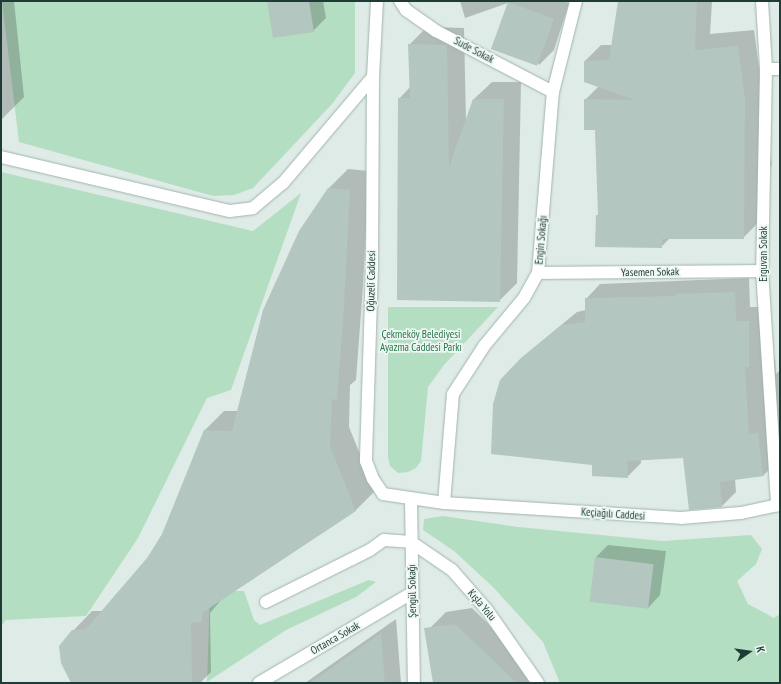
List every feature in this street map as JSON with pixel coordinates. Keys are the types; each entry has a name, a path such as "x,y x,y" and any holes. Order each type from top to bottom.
{"street":[{"name":"Oğuzeli Caddesi","path":"377,1 373,77 372,267 366,461 372,479 383,494 444,503"},
{"name":"Sude Sokak","path":"400,1 406,10 436,31 553,92"},
{"name":"Engin Sokağı","path":"444,503 453,394 484,346 524,298 538,273 553,92 576,1"},
{"name":"Erguvan Sokak","path":"762,1 766,69 762,271 778,506"},
{"path":"766,69 780,69"},
{"path":"1,157 230,211 253,208 283,183 326,136 373,77"},
{"name":"Yasemen Sokak","path":"538,273 762,271"},
{"name":"Şengül Sokağı","path":"411,499 414,683"},
{"name":"Keçiağılı Caddesi","path":"444,503 681,518 741,513 778,506"},
{"path":"266,602 370,550 384,540 411,542"},
{"name":"Kışla Yolu","path":"411,542 457,576 487,610 538,683"},
{"name":"Ortanca Sokak","path":"259,683 412,593"}],"green space":[{"path":"2,1 355,1 355,73 332,104 253,188 234,195 213,196 19,142"},
{"path":"1,172 253,231 301,193 231,390 207,398 138,538 86,616 6,620 1,626"},
{"name":"Çekmeköy Belediyesi Ayazma Caddesi Parkı","path":"388,307 498,307 444,365 428,387 421,461 416,468 408,472 398,473 390,466 388,457"},
{"path":"443,516 518,527 663,541 751,535 762,549 756,564 737,581 748,604 774,618 780,614 780,683 560,683 543,642 493,587 454,551 423,530 424,519"},
{"path":"369,580 376,582 356,597 286,630 207,682 210,591 244,591 254,620 260,625"}],"building":[{"path":"267,1 309,1 314,32 273,38"},
{"path":"618,1 697,1 695,50 738,46 745,99 744,239 662,239 662,248 595,247 596,215 598,215 595,130 584,130 584,99 635,100 584,82 584,61 609,60"},
{"path":"508,2 554,19 537,66 491,49"},
{"path":"408,44 447,45 449,167 473,99 504,99 500,302 397,300 398,98 410,98"},
{"path":"328,188 350,190 337,400 332,399 330,446 356,511 202,613 202,622 191,623 192,683 71,683 61,663 59,646 72,630 86,629 147,558 162,534 204,430 232,431 263,310 299,231"},
{"path":"735,292 736,321 749,321 749,367 745,367 749,434 758,433 763,476 720,482 722,507 689,510 683,458 627,461 628,478 592,476 592,465 491,454 493,404 500,380 520,359 562,325 585,322 585,298 676,296 676,294"},
{"path":"595,557 654,564 648,609 590,602"},
{"path":"455,624 517,683 433,683 424,628"},
{"path":"381,633 385,683 310,683"}]}
